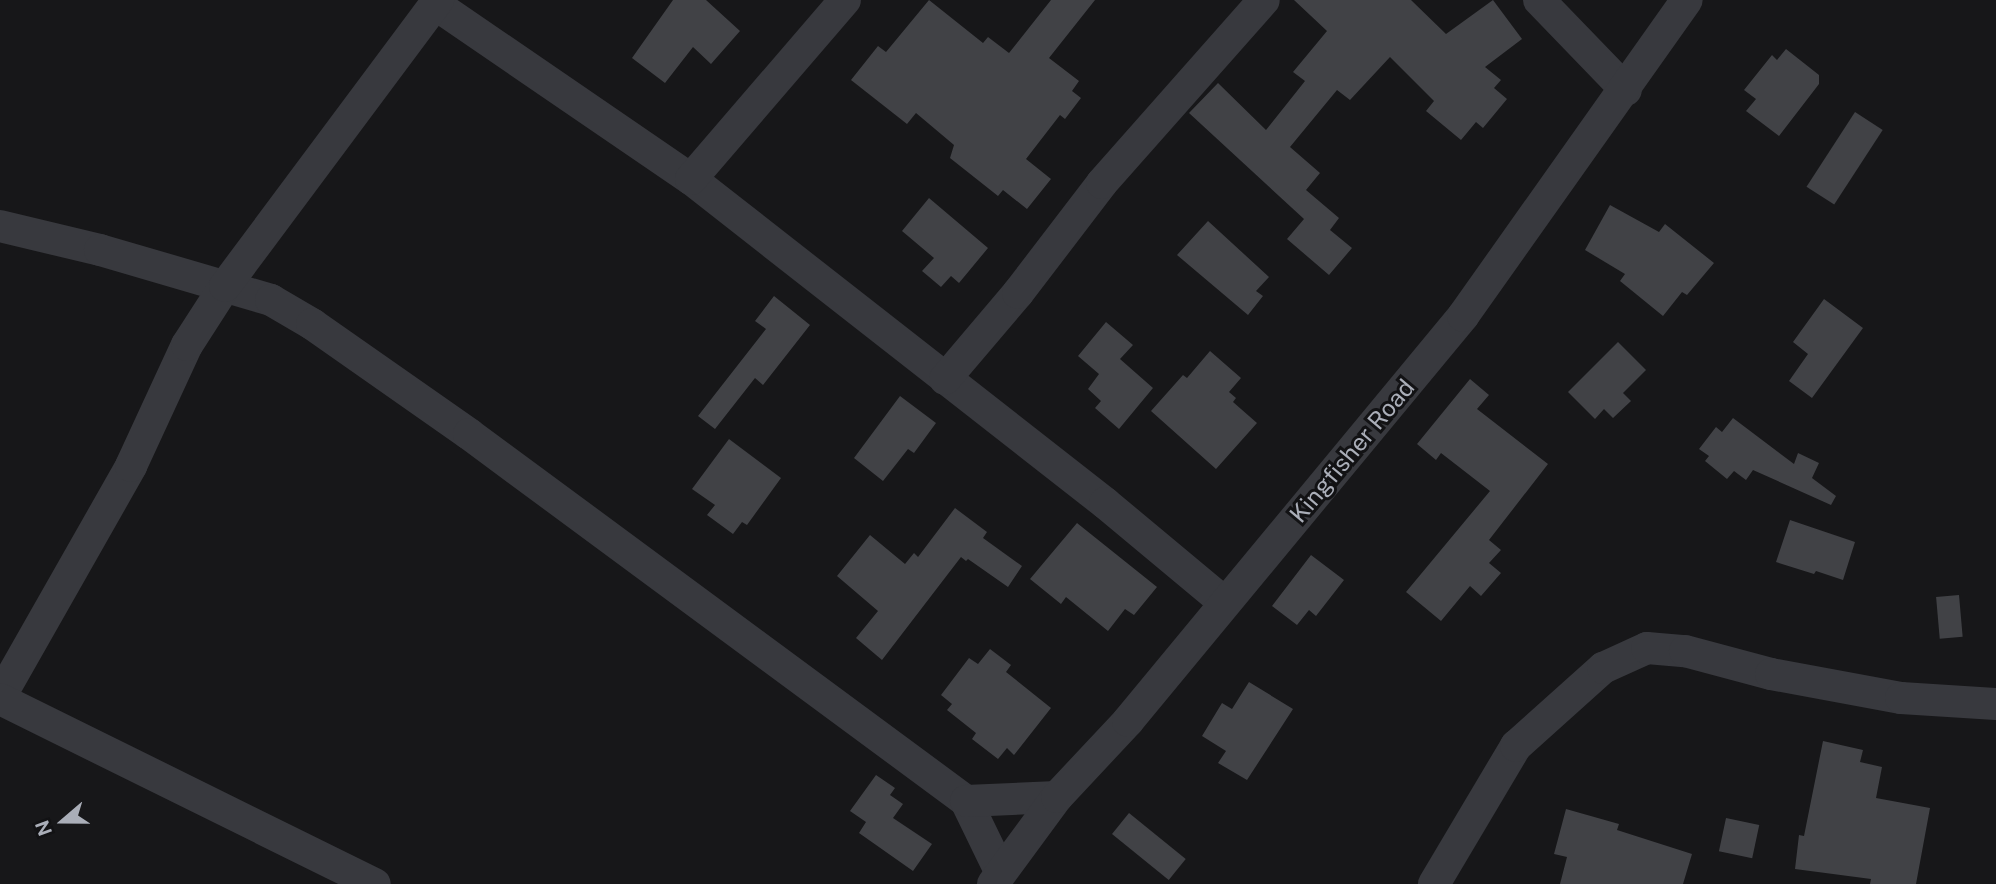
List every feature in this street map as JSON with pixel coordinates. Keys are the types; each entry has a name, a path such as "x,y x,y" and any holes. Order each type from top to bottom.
{"street":[{"path":"691,179 845,0"},
{"path":"945,379 1018,293 1102,183 1264,0"},
{"path":"1539,0 1626,90"},
{"name":"Kingfisher Road","path":"997,877 1057,797 1128,721 1463,316 1688,0"},
{"path":"375,884 0,698 131,466 187,345 225,286 437,2 691,179 1105,503 1224,602"},
{"path":"0,226 271,300 312,324 481,442 966,801 997,877"},
{"path":"1434,884 1516,746 1603,668 1647,648 1685,651 1771,674 1901,698 1996,704"},
{"path":"966,801 1057,797"}],"building":[{"path":"673,0 706,0 740,31 711,64 693,47 665,83 632,58"},
{"path":"929,0 983,43 988,37 1009,53 1051,0 1095,0 1049,58 1079,81 1072,91 1081,98 1065,119 1060,115 1026,159 1051,179 1027,209 1003,190 998,196 950,158 954,145 916,113 907,124 851,80 878,46 886,52"},
{"path":"1294,0 1411,0 1446,34 1493,0 1522,39 1485,67 1501,80 1494,88 1507,99 1483,128 1476,122 1461,140 1426,111 1434,101 1390,57 1350,100 1337,90 1290,147 1320,173 1306,190 1339,218 1330,230 1352,248 1329,275 1287,239 1304,219 1189,113 1218,83 1266,130 1305,81 1293,72 1327,31"},
{"path":"1786,49 1819,75 1819,84 1779,136 1746,111 1756,99 1744,90 1772,55 1777,60"},
{"path":"1855,112 1883,130 1834,205 1807,187"},
{"path":"929,198 988,248 959,283 951,276 941,287 922,271 934,258 902,231"},
{"path":"1610,205 1659,232 1665,224 1714,263 1687,295 1682,292 1663,316 1620,281 1625,274 1585,250"},
{"path":"1208,221 1269,277 1256,291 1263,296 1248,315 1177,255"},
{"path":"774,296 810,325 763,385 755,378 715,429 698,416 766,329 755,321"},
{"path":"1824,299 1863,328 1812,398 1789,381 1808,354 1793,342"},
{"path":"1106,322 1133,345 1120,359 1153,388 1119,429 1095,408 1101,401 1088,389 1099,374 1078,356"},
{"path":"1618,342 1646,370 1623,393 1631,401 1613,418 1604,409 1595,419 1568,392"},
{"path":"1210,351 1241,378 1229,392 1236,398 1233,402 1257,423 1216,469 1151,411 1183,375 1187,378"},
{"path":"1470,379 1489,395 1477,409 1548,464 1489,540 1501,550 1489,563 1501,573 1481,596 1470,586 1441,621 1406,592 1490,491 1441,453 1436,460 1417,444"},
{"path":"900,396 936,423 914,453 908,449 883,481 854,458"},
{"path":"1733,418 1794,464 1798,453 1819,463 1812,478 1836,496 1831,505 1753,470 1746,480 1734,471 1727,479 1705,461 1709,456 1699,449 1716,427 1722,432"},
{"path":"729,439 781,478 747,525 742,522 733,534 707,515 715,505 692,489"},
{"path":"955,508 987,532 983,538 1022,566 1008,587 961,557 882,660 856,638 878,611 837,576 870,535 905,564 914,553 918,557"},
{"path":"1790,520 1855,542 1843,580 1776,562"},
{"path":"1077,523 1157,587 1134,615 1125,609 1108,631 1066,597 1061,604 1030,579"},
{"path":"1311,555 1344,580 1316,616 1309,610 1297,625 1272,606"},
{"path":"1959,595 1963,637 1940,639 1936,597"},
{"path":"990,649 1011,665 1006,672 1051,708 1014,755 1007,748 998,759 972,739 976,733 947,710 952,704 941,695 969,658 978,664"},
{"path":"1249,682 1293,709 1247,780 1218,763 1226,751 1202,736 1222,703 1232,709"},
{"path":"1823,741 1863,750 1860,762 1882,767 1876,798 1930,808 1916,884 1870,884 1871,879 1795,869 1799,835 1804,836"},
{"path":"876,775 895,788 890,795 903,804 893,818 932,844 913,871 859,833 866,822 850,811"},
{"path":"1566,809 1619,824 1617,830 1692,854 1683,884 1560,884 1567,857 1554,854"},
{"path":"1129,813 1186,859 1169,880 1112,834"},
{"path":"1726,818 1759,825 1752,858 1719,851"}]}
